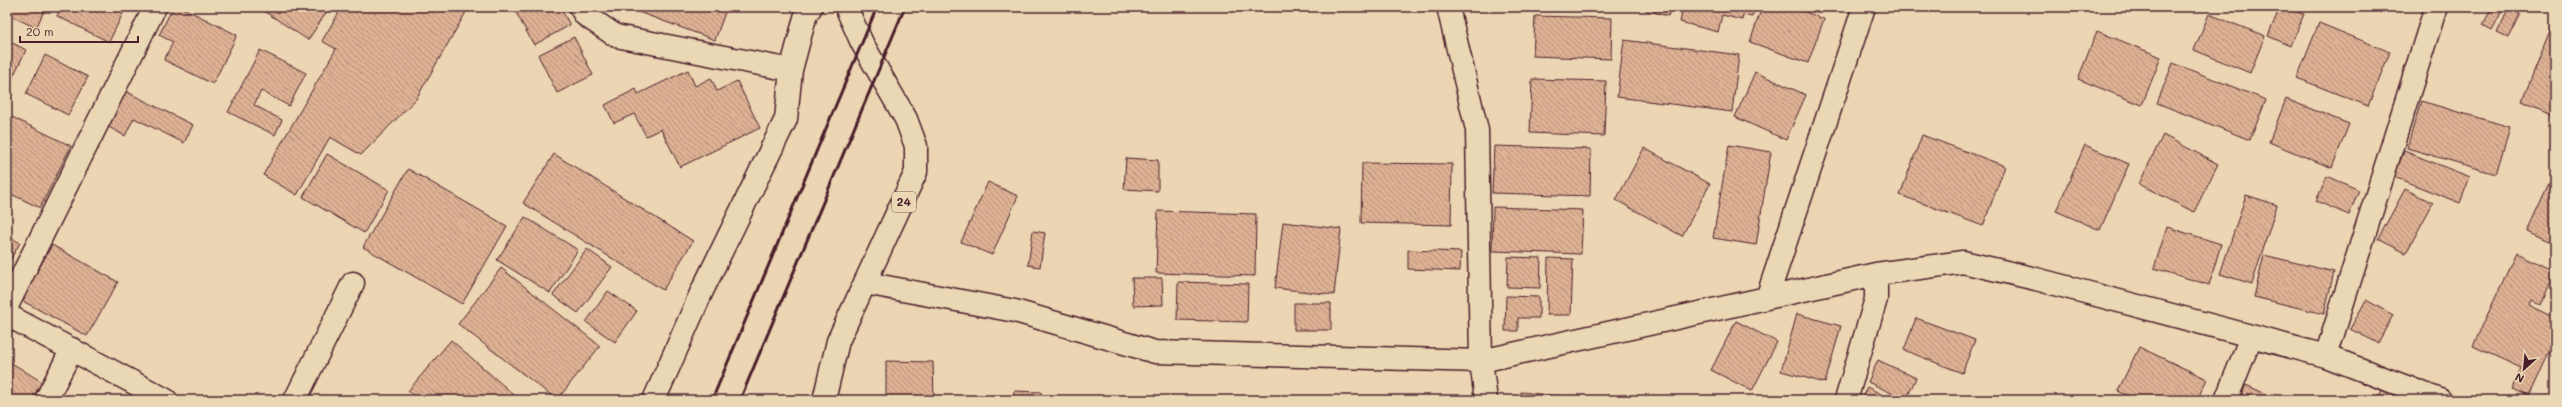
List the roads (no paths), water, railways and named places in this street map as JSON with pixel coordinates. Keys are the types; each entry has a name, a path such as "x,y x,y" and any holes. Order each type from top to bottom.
{"street":[{"path":"7,306 155,7"},
{"path":"580,7 585,15 616,36 791,70"},
{"path":"654,400 702,291 786,120 791,70 806,14 811,7"},
{"name":"24","path":"824,400 838,341 916,172 916,146 906,120 862,43 846,7"},
{"path":"1448,7 1478,130 1481,361 1486,400"},
{"path":"1767,298 1864,7"},
{"path":"2326,356 2436,7"},
{"path":"866,283 1015,311 1155,352 1481,361 1876,274 1963,262 2036,279 2326,356 2440,400"},
{"path":"1846,400 1876,298 1876,274"},
{"path":"295,400 353,283"},
{"path":"7,315 72,348 166,400"},
{"path":"2226,400 2252,336"},
{"path":"46,400 72,348"}],"railway":[{"path":"712,400 877,7"},
{"path":"740,400 905,7"}]}
